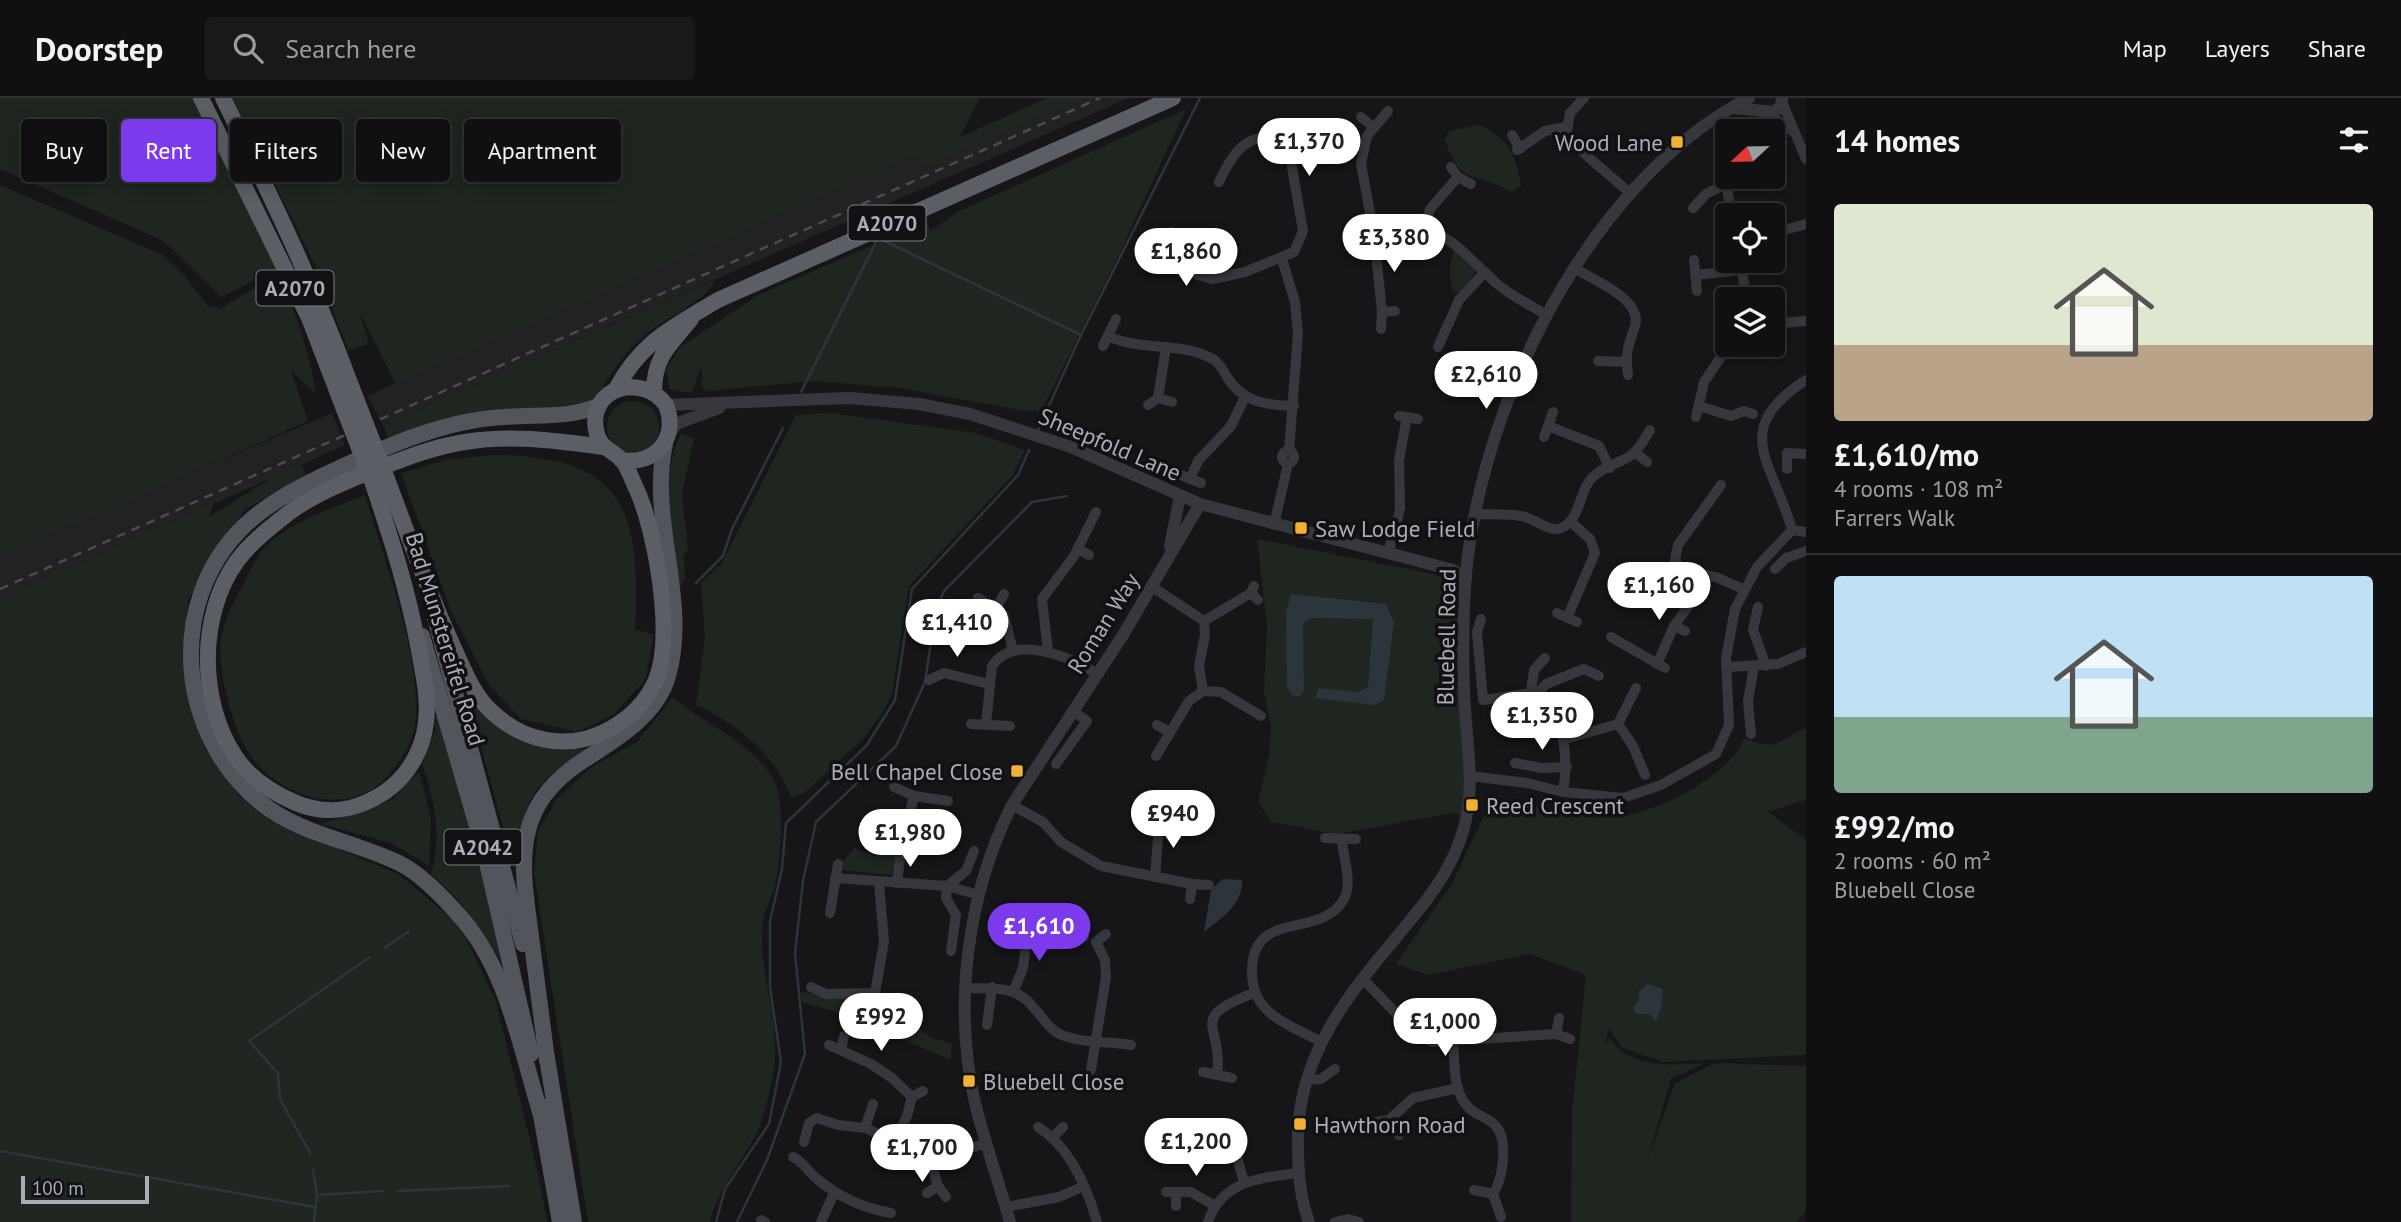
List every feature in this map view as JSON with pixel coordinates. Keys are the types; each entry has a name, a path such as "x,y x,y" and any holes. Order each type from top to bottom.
{"highway":[{"name":"Bad Munstereifel Road","path":"201,98 344,387"},
{"name":"Bad Munstereifel Road","path":"223,98 294,246 380,482 427,590"},
{"name":"A2070","path":"616,389 636,360 664,330 782,269 1172,98"},
{"name":"A2070","path":"654,392 655,367 659,358 695,314"},
{"path":"603,447 595,427 599,405 616,389 635,385 654,392 666,405 667,438 650,457 621,460"},
{"path":"407,586 425,683 426,721 422,744 406,773 375,799 355,808 326,811 281,797 252,777 234,756 218,720 211,693 208,640 216,604 236,562 263,532 301,504 411,456 454,444 506,439 555,440 603,447 621,460 649,520 660,591 662,656 656,680 641,705 621,723 596,737 567,743 543,741 503,721 470,683 427,590"},
{"name":"Bad Munstereifel Road","path":"380,482 407,586"}],"main road":[{"path":"540,1112 494,969 460,915 435,889 403,865 302,827 261,803 229,773 211,743 200,714 191,680 189,640 203,587 221,554 241,529 290,492 386,448 452,425 504,417 568,416 599,405"},
{"path":"547,1060 523,879 524,844 533,816 550,788 575,766 628,731 650,709 667,680 674,654 660,493 667,438"},
{"name":"Bad Munstereifel Road","path":"407,586 458,755 525,1018 560,1222"},
{"name":"Bad Munstereifel Road","path":"427,590 500,850 547,1060 575,1222"}],"street":[{"name":"Bluebell Road","path":"1309,1222 1298,1172 1298,1119 1306,1080 1320,1041 1362,978 1435,890 1448,868 1464,829 1470,776 1462,665 1466,578 1476,514 1506,402 1547,315 1574,268 1631,194 1689,137 1749,98"},
{"path":"1758,98 1765,112 1794,132"},
{"path":"1578,100 1566,127 1578,148 1631,194"},
{"path":"1732,108 1765,112 1779,109 1782,100"},
{"path":"1782,100 1806,159"},
{"path":"1381,329 1382,312 1374,231 1361,164 1364,143 1372,126 1388,111"},
{"path":"1361,117 1372,126"},
{"path":"1512,135 1518,149 1545,131 1566,127"},
{"path":"1146,259 1212,279 1294,252 1302,238 1290,156 1285,146 1270,137 1253,139 1235,152 1219,182"},
{"path":"1451,167 1458,177 1471,184"},
{"path":"1424,230 1430,209 1458,177"},
{"path":"1693,208 1706,194 1718,189"},
{"path":"1785,230 1806,224"},
{"path":"1374,231 1424,230 1463,248 1508,292 1547,315"},
{"path":"1160,263 1171,232"},
{"path":"1274,525 1288,464 1294,459 1289,451 1294,406 1296,311 1282,258"},
{"path":"1694,260 1697,291"},
{"path":"1574,268 1631,305 1636,325 1626,348 1628,375"},
{"path":"1695,275 1715,271"},
{"path":"1438,347 1444,329 1464,293 1485,272"},
{"path":"1382,312 1395,312"},
{"path":"1116,319 1105,341 1166,347 1214,359 1245,397 1272,405 1294,406"},
{"path":"1785,323 1806,321"},
{"path":"1432,325 1444,329"},
{"path":"1148,405 1158,398 1166,347"},
{"path":"1696,417 1709,371 1720,357"},
{"path":"1598,361 1626,362"},
{"path":"1792,530 1765,455 1763,432 1771,407 1806,380"},
{"path":"1190,479 1198,461 1231,426 1245,397"},
{"name":"Sheepfold Lane","path":"666,405 850,398 919,404 970,414 1071,447 1200,504 1452,570 1466,578"},
{"path":"1158,398 1172,402"},
{"name":"Sheepfold Lane","path":"667,438 678,423 729,404"},
{"path":"1699,406 1731,416 1744,411 1753,414"},
{"path":"1544,437 1553,412"},
{"path":"1388,554 1400,509 1399,460 1403,417 1418,419"},
{"path":"1548,426 1599,446 1610,468"},
{"path":"1476,514 1526,517 1548,528 1570,522 1590,481 1636,453 1650,430"},
{"path":"1636,453 1647,462"},
{"path":"1787,469 1787,453 1806,454"},
{"path":"1178,474 1202,483"},
{"path":"1721,485 1678,545 1675,560 1679,568 1743,589"},
{"name":"Roman Way","path":"1168,556 1180,496"},
{"name":"Roman Way","path":"1010,1222 975,1102 967,1035 965,988 970,940 979,895 1002,826 1012,805 1123,635 1200,504"},
{"path":"1048,651 1042,599 1078,549 1096,512"},
{"path":"1557,613 1572,620 1594,562 1595,553 1590,539 1570,522"},
{"path":"1792,530 1806,532"},
{"path":"1470,776 1502,779 1525,787 1600,800 1629,797 1661,785 1716,754 1730,726 1727,667 1731,629 1743,589 1756,567 1792,530"},
{"path":"1078,549 1088,555"},
{"path":"1775,569 1786,558 1806,551"},
{"path":"1611,637 1642,652 1661,666 1674,626 1694,598 1700,575"},
{"path":"1151,586 1204,621 1206,635 1199,666 1203,691"},
{"path":"1204,621 1254,593"},
{"path":"997,607 1004,594"},
{"path":"978,598 997,607 1010,627 1013,651"},
{"path":"1758,607 1753,630 1766,666"},
{"path":"1481,618 1477,632 1483,700 1535,692 1546,684 1584,669 1599,676"},
{"path":"1674,626 1685,631"},
{"path":"986,724 989,684 996,660 1013,651 1048,651 1096,673"},
{"path":"1727,667 1766,666 1806,652"},
{"path":"1545,659 1534,670 1535,692 1565,739 1567,767 1558,791"},
{"path":"1751,734 1748,701 1754,666"},
{"path":"929,680 944,673 989,684"},
{"path":"1565,739 1618,723 1636,688"},
{"path":"1156,756 1189,701 1203,691 1221,692 1261,716"},
{"path":"1234,716 1243,705"},
{"path":"1056,764 1087,721 1073,711"},
{"path":"1618,723 1633,746 1645,775"},
{"path":"971,724 1010,726"},
{"path":"1157,725 1170,732"},
{"path":"1515,763 1541,768 1567,767"},
{"path":"894,787 914,796 948,801"},
{"path":"897,883 901,849 914,796"},
{"path":"1012,805 1044,822 1061,842 1087,860 1117,871 1209,886"},
{"path":"1155,877 1158,838 1156,827"},
{"path":"1325,838 1356,839"},
{"path":"1320,1041 1276,1019 1254,993 1252,964 1259,943 1274,931 1326,917 1343,900 1348,881 1342,840"},
{"path":"951,951 956,915 946,898 947,886 966,871 974,851"},
{"path":"830,913 838,864"},
{"path":"835,878 947,886 979,895"},
{"path":"811,987 826,994 875,993 884,942 879,883"},
{"path":"1190,900 1192,884"},
{"path":"1016,915 1029,923 1084,937"},
{"path":"1014,990 1023,968 1029,923"},
{"path":"1091,1070 1106,977 1105,960 1096,942 1106,934"},
{"path":"879,970 892,973"},
{"path":"1362,978 1416,1034 1432,1042 1453,1043 1556,1034 1570,1039"},
{"path":"965,988 992,987 1014,990 1029,1001 1055,1031 1074,1039 1131,1045"},
{"path":"987,1025 992,987"},
{"path":"1217,1075 1218,1056 1211,1029 1213,1017 1222,1006 1254,993"},
{"path":"1556,1034 1559,1018"},
{"path":"841,1050 844,1036"},
{"path":"1453,1043 1458,1088 1465,1105 1498,1130 1502,1173 1493,1194 1501,1217"},
{"path":"830,1045 892,1078 912,1097"},
{"path":"1306,1080 1321,1079 1335,1069"},
{"path":"1203,1072 1232,1078"},
{"path":"1370,1123 1389,1120 1413,1098 1458,1088"},
{"path":"895,1140 907,1116 912,1097 923,1091"},
{"path":"865,1128 873,1104"},
{"path":"804,1142 809,1123 817,1118 838,1125 865,1128 929,1156 957,1152 987,1143"},
{"path":"1389,1120 1399,1135"},
{"path":"1169,1123 1182,1129 1221,1130 1231,1135 1244,1182"},
{"path":"1038,1127 1053,1137 1084,1186 1097,1222"},
{"path":"1053,1137 1063,1127"},
{"path":"929,1156 938,1186 946,1197"},
{"path":"793,1157 807,1164 813,1175 834,1193 860,1205 891,1213"},
{"path":"1208,1222 1215,1206 1244,1182 1298,1172"},
{"path":"927,1193 938,1186"},
{"path":"1006,1207 1059,1197 1084,1186"},
{"path":"1474,1189 1493,1194"},
{"path":"1176,1206 1171,1192 1191,1192 1215,1206"},
{"path":"821,1222 834,1193"},
{"path":"1335,1222 1348,1219 1359,1222"}],"shaded area":[{"path":"0,98 194,98 204,119 121,119 121,182 216,182 216,142 230,171 230,182 236,182 266,243 297,321 309,358 316,394 291,371 308,421 89,519 50,533 0,561 0,185 163,255 186,277 207,305 221,308 260,285 254,271 253,281 221,297 164,241 30,182 107,182 107,119 21,119 21,178 0,169"},
{"path":"232,98 980,98 960,137 1047,98 1082,98 923,168 917,156 396,384 359,311 369,344 348,350 315,265 274,182 342,182 342,119 242,119"},
{"path":"1050,98 1129,98 383,425 367,396"},
{"path":"1186,109 1120,252 1042,410 1025,411 899,388 815,381 707,391 701,385 702,366 691,393 670,389 666,370 680,347 758,295 926,222 931,231 957,212"},
{"path":"1479,125 1497,135 1514,157 1521,186 1512,192 1463,172 1450,154 1445,139 1449,131"},
{"path":"1454,250 1475,270 1471,280 1459,293 1453,291 1451,281 1450,265"},
{"path":"715,280 702,296 652,329 636,343 594,400 464,418 414,430 389,440 383,425"},
{"path":"633,401 643,403 651,409 657,417 657,437 651,445 643,451 633,453 623,451 615,445 609,437 607,427 609,417 615,409 623,403"},
{"path":"332,413 345,445 0,600 0,561 50,533"},
{"path":"830,413 976,433 1025,450 1012,476 909,586 892,694 883,712 863,739 803,794 791,798 776,768 753,742 725,721 696,705 705,638 701,583 722,563 796,415"},
{"path":"681,433 694,439 682,493 688,549 684,556 685,580 680,585 670,527 668,490 674,452"},
{"path":"491,455 536,458 570,465 597,478 615,497 627,521 634,551 635,629 654,635 645,680 614,714 578,732 521,719 489,685 451,611 401,473 445,460"},
{"path":"300,461 306,474 246,509 212,556 188,601 185,684 205,748 238,794 270,820 398,874 459,924 496,1001 547,1222 0,1222 0,600 214,502 209,517"},
{"path":"365,495 406,634 415,690 415,724 405,753 375,787 357,796 337,800 316,798 296,792 278,782 261,768 248,752 229,703 222,674 221,641 232,605 263,549 301,522"},
{"path":"1257,539 1453,578 1458,588 1458,682 1466,770 1462,815 1454,813 1336,834 1271,822 1258,802 1269,755 1271,727 1264,692 1267,625"},
{"path":"1291,594 1386,604 1394,622 1384,700 1375,705 1315,698 1319,688 1358,692 1368,687 1373,619 1312,618 1303,623 1304,691 1300,696 1293,696 1287,686 1286,613"},
{"path":"466,692 495,722 520,740 550,748 591,748 555,771 533,797 521,828 515,871"},
{"path":"673,697 743,746 767,770 779,794 779,863 762,925 763,962 774,1026 774,1070 757,1132 720,1195 710,1222 588,1222 534,873 538,831 557,799 590,768 637,742"},
{"path":"436,701 468,805 508,973 474,920 431,874 436,847 436,819 422,764 435,731"},
{"path":"1806,728 1806,800 1768,812 1806,840 1806,1055 1663,1062 1622,1048 1609,1029 1605,1044 1610,1038 1628,1055 1653,1063 1705,1063 1671,1079 1647,1162 1675,1083 1715,1063 1806,1066 1806,1211 1796,1222 1571,1222 1572,1111 1586,975 1530,954 1429,975 1396,964 1453,882 1484,815 1526,807 1598,817 1638,812 1674,799 1709,778 1737,752 1745,738 1771,744"},
{"path":"419,771 431,819 429,866 391,843 321,824 392,800"},
{"path":"855,847 862,852 896,855 892,875 842,870 843,862"},
{"path":"1223,879 1242,880 1239,896 1230,910 1204,932 1211,890"},
{"path":"1648,984 1663,989 1662,1005 1656,1021 1649,1014 1636,1014 1633,1008 1639,1000 1639,991"},
{"path":"801,992 877,1001 934,1039 952,1043 951,1060 904,1040 841,1022 841,1013 802,1002"}],"waterway":[{"path":"1037,432 1081,335 1200,98"},
{"path":"801,392 878,238 1081,335"},
{"path":"696,583 723,556 732,529 783,428"},
{"path":"716,1222 725,1189 769,1124 781,1062 770,988 770,921 782,869 786,823 867,745 895,700 912,589 1018,475 1029,450"},
{"path":"737,1222 767,1160 805,1054 795,953 803,881 816,822 896,746 925,682 936,609 944,591 1032,502 1067,496"},
{"path":"385,948 409,931"},
{"path":"310,1153 280,1099 278,1073 249,1041 370,957"},
{"path":"0,1151 315,1207"},
{"path":"313,1170 317,1195 314,1222"},
{"path":"398,1191 509,1186"},
{"path":"317,1195 383,1191"}],"railway":[{"path":"0,589 1100,98"}],"place":[{"name":"Wood Lane","path":"1677,142"},
{"name":"Saw Lodge Field","path":"1301,528"},
{"name":"Bell Chapel Close","path":"1017,771"},
{"name":"Reed Crescent","path":"1472,805"},
{"name":"Bluebell Close","path":"969,1081"},
{"name":"Hawthorn Road","path":"1300,1124"}]}
